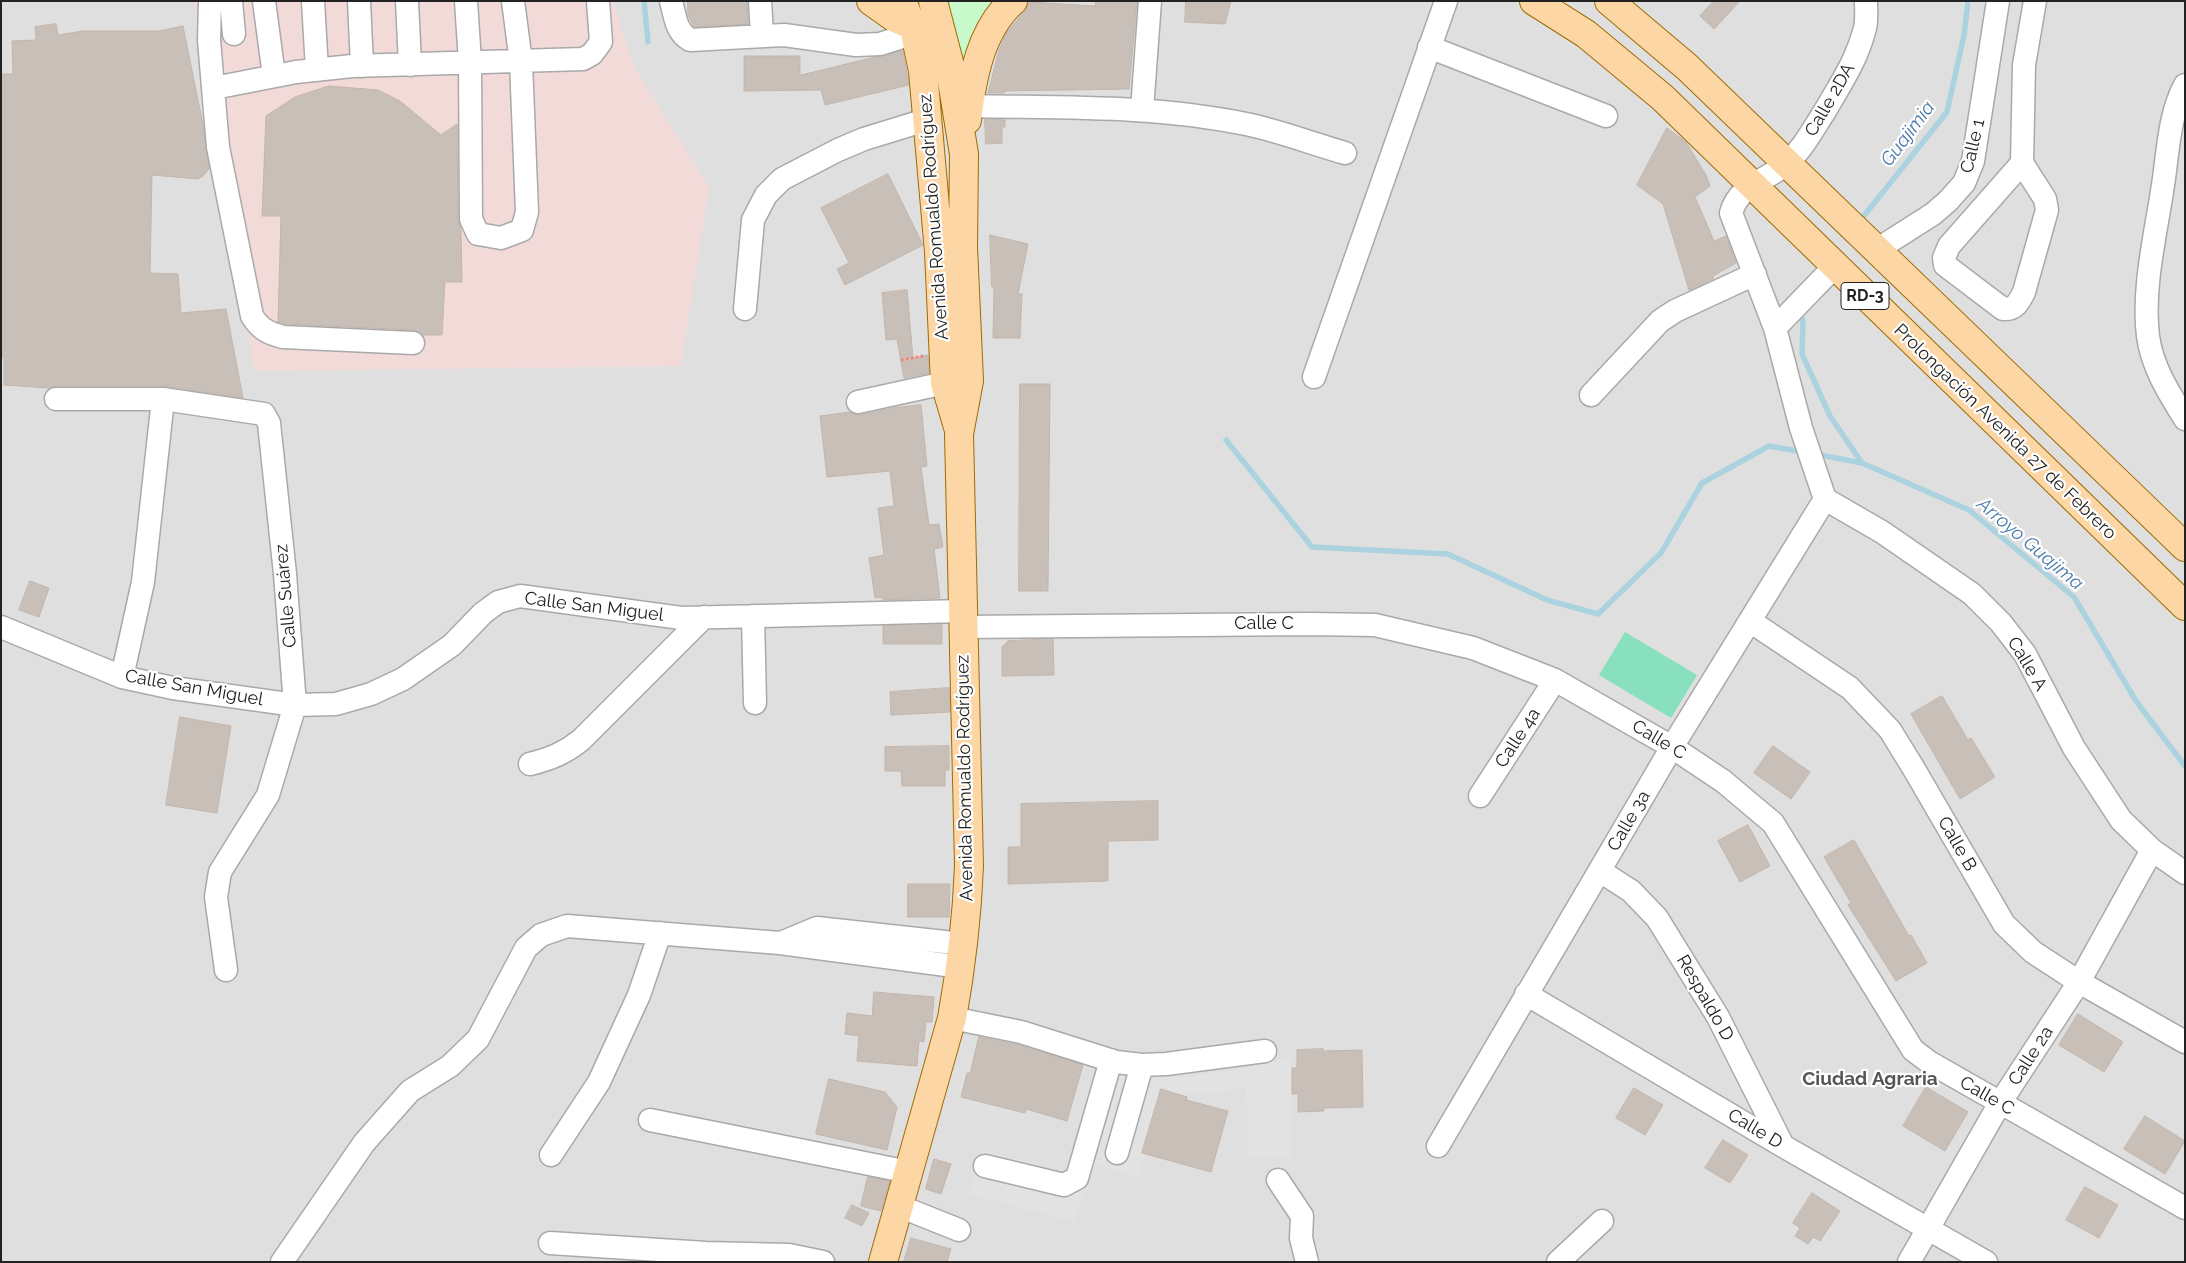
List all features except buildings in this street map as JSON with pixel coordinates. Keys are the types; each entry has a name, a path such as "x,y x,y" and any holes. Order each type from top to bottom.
{"main road":[{"path":"871,1 895,18 910,20"},
{"name":"Avenida Romualdo Rodríguez","path":"883,1262 952,1018 962,956 969,866 959,434 969,381 963,248 964,154 949,62 933,1"},
{"path":"964,154 976,63 984,44 1012,1"},
{"name":"Prolongación Avenida 27 de Febrero","path":"1534,1 1586,34 1663,98 2185,606"},
{"name":"RD-3","path":"1609,1 1687,67 1786,164 1878,249 2185,547"},
{"name":"Avenida Romualdo Rodríguez","path":"910,20 923,71 929,119 946,383 959,434"}],"street":[{"path":"210,1 209,40 218,146 252,316 259,328 283,338 413,342"},
{"path":"231,1 234,34"},
{"path":"264,1 274,76"},
{"path":"313,1 317,70"},
{"path":"359,1 362,66"},
{"path":"407,1 410,65"},
{"path":"466,1 470,62 471,219 478,234 501,238 522,230 527,212 521,62 513,1"},
{"path":"214,88 274,76 362,66 583,59 592,54 602,42 598,1"},
{"path":"671,1 678,29 683,36 690,40 762,35 801,37 856,45 880,44 910,20"},
{"path":"760,1 762,35"},
{"path":"1142,110 1150,1"},
{"path":"1314,377 1446,1"},
{"name":"Calle 2DA","path":"1751,184 1770,176 1786,164 1806,142 1852,67 1865,26 1866,1"},
{"name":"Calle 1","path":"1878,249 1933,214 1964,183 1973,161 1998,1"},
{"path":"2022,163 1960,232 1949,246 1944,258 1945,265 2002,309 2013,308 2019,302 2024,292 2047,210 2045,198 2022,163 2024,65 2035,1"},
{"path":"1430,47 1606,116"},
{"path":"2185,85 2174,116 2148,285 2148,336 2162,380 2185,419"},
{"path":"969,106 1142,110 1248,124 1345,153"},
{"path":"745,310 753,220 766,195 782,179 838,150 864,139 929,119"},
{"path":"1751,184 1737,198 1731,213 1775,328 1801,428 1825,499"},
{"path":"1775,328 1834,266"},
{"path":"1591,395 1660,321 1675,311 1755,274"},
{"path":"858,402 946,383"},
{"name":"Calle Suárez","path":"56,399 163,399 264,414 269,423 285,574 295,705 268,795 220,872 216,897 226,970"},
{"path":"122,677 143,582 163,399"},
{"name":"Calle 3a","path":"1438,1146 1672,747 1825,499"},
{"name":"Calle A","path":"1825,499 1882,532 1972,594 2001,623 2025,654 2074,748 2121,820 2152,850 2185,873"},
{"name":"Calle San Miguel","path":"1,627 122,677 174,688 295,705 336,704 371,694 403,679 452,645 483,613 498,602 520,596 548,598 681,618 753,616 962,619"},
{"path":"753,616 755,703"},
{"path":"530,764 554,758 569,750 581,740 704,617"},
{"name":"Calle C","path":"962,619 1375,625 1473,648 1555,680 1672,747 1723,780 1773,823 1913,1050 1929,1062 2000,1104 2185,1208"},
{"name":"Calle B","path":"1750,621 1850,688 1890,730 2004,924 2033,952 2079,982 2185,1042"},
{"name":"Calle 4a","path":"1480,796 1555,680"},
{"name":"Calle 2a","path":"1909,1262 2000,1104 2079,982 2152,850"},
{"name":"Respaldo D","path":"1600,870 1631,891 1657,918 1718,1017 1783,1146"},
{"path":"282,1262 364,1143 410,1091 450,1066 478,1039 526,948 541,935 567,926 780,943 817,928 962,956"},
{"path":"551,1155 599,1082 639,994 660,934"},
{"name":"Calle D","path":"1526,994 1783,1146 1986,1262"},
{"path":"952,1018 1021,1032 1111,1060 1142,1065 1166,1064 1266,1051"},
{"path":"985,1166 1064,1185 1076,1178 1111,1060"},
{"path":"1117,1153 1142,1065"},
{"path":"650,1120 909,1172"},
{"path":"1278,1180 1302,1216 1301,1238 1307,1262"},
{"path":"899,1206 960,1230"},
{"path":"1558,1262 1602,1221"},
{"path":"550,1243 706,1254 788,1254 823,1262"}],"path":[{"path":"901,360 925,356"}],"shaded area":[{"path":"1,1 2185,1 2185,1262 1,1262"},
{"path":"194,1 613,1 634,67 709,187 681,366 254,371"},
{"path":"1291,1057 1291,1157 1249,1157 1246,1087 1217,1093 1160,1097 1139,1178 1092,1164 1075,1222 969,1194 982,1150 1069,1173 1099,1064 1149,1077 1185,1077 1236,1070"}],"green space":[{"path":"946,1 1003,1 966,78"},
{"path":"1625,632 1697,675 1671,718 1599,675"}],"waterway":[{"name":"Arroyo Guajima","path":"644,1 648,42"},
{"name":"Guajimia","path":"1863,217 1947,112 1964,35 1968,1"},
{"name":"Guajimia","path":"1803,320 1802,354 1830,416 1862,463"},
{"name":"Arroyo Guajima","path":"1226,440 1312,547 1448,554 1547,600 1598,614 1661,553 1702,483 1769,446 1803,452"},
{"name":"Arroyo Guajima","path":"1815,454 1862,463 1969,510 2074,597 2136,701 2185,766"}],"district":[{"name":"Ciudad Agraria","path":"1870,1079"}]}
